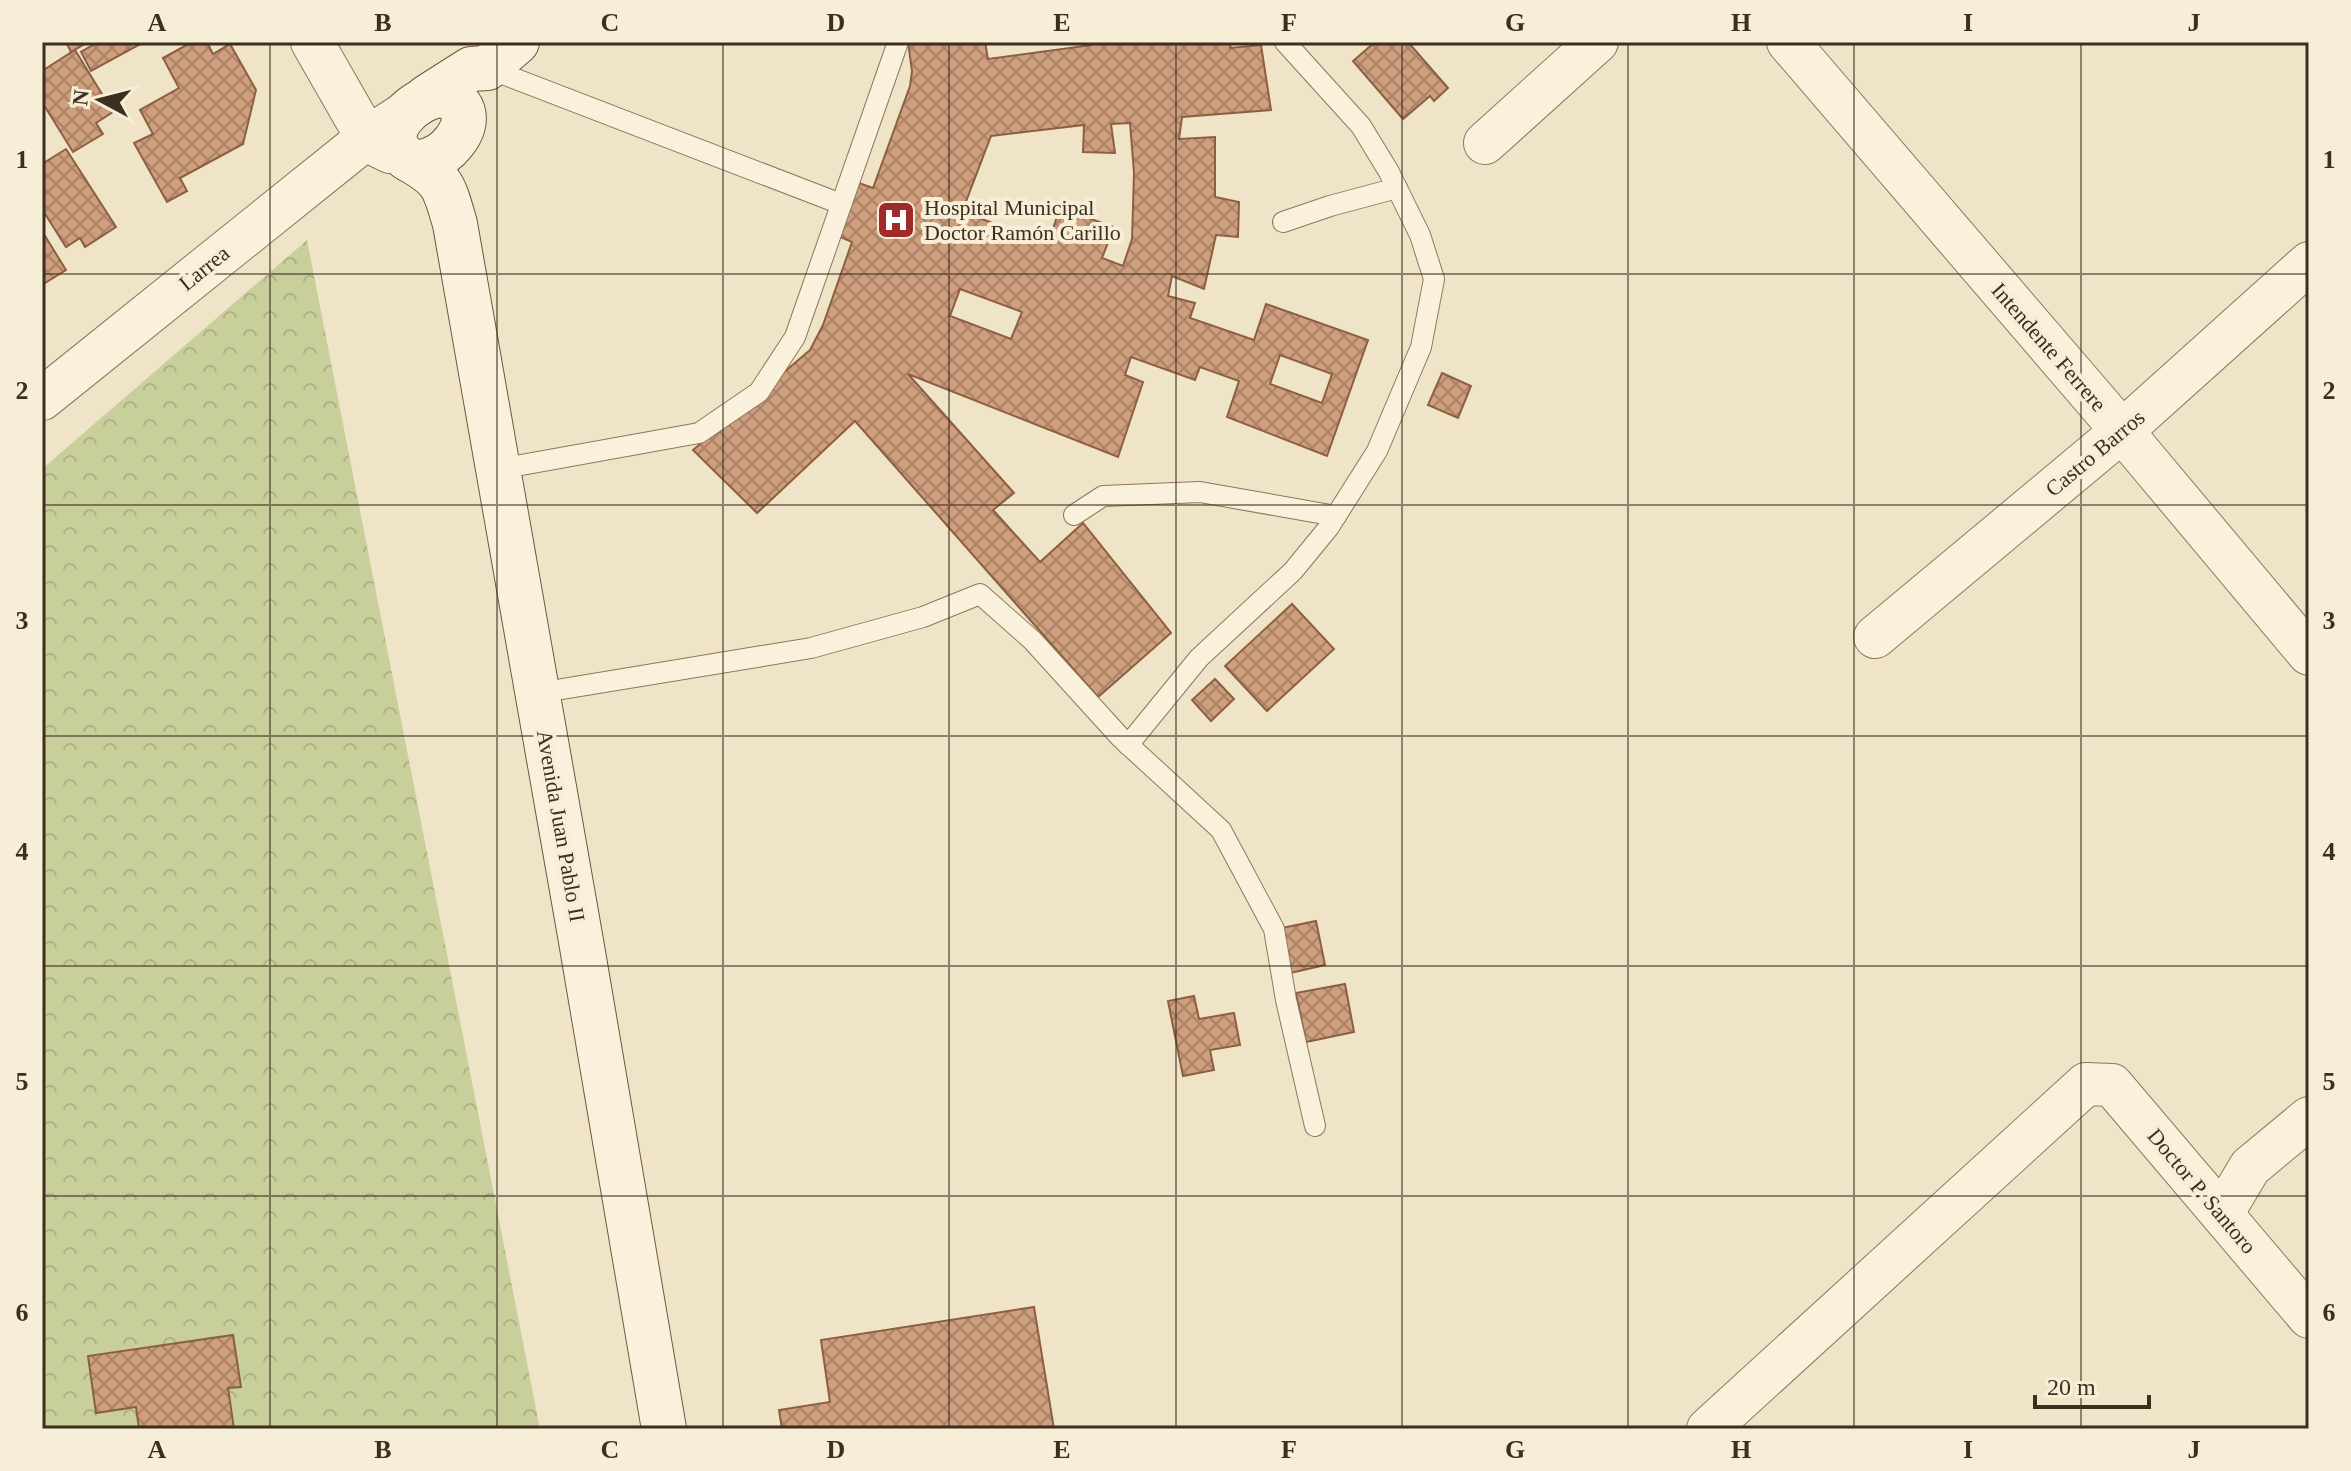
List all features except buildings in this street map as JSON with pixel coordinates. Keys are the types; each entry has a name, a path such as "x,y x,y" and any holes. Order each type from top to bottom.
{"main road":[{"path":"502,55 484,83 458,140 437,157 423,161 407,158 399,150 395,136 398,123 416,105 471,69 502,55"},
{"path":"416,105 442,95 451,97 459,104 463,120 458,140"},
{"name":"Avenida Juan Pablo II","path":"455,224 453,160 458,140"},
{"name":"Avenida Juan Pablo II","path":"407,158 431,172 445,190 455,224 664,1429"}],"street":[{"path":"312,42 367,138 407,158"},
{"path":"1485,143 1597,42"},
{"name":"Intendente Ferrere","path":"1788,42 2309,654"},
{"name":"Larrea","path":"42,399 367,138 416,105"},
{"name":"Castro Barros","path":"1875,637 2122,431 2309,263"},
{"name":"Doctor P. Santoro","path":"1708,1429 2086,1084 2112,1085 2309,1317"},
{"path":"2222,1214 2250,1167 2309,1118"}],"lane":[{"path":"499,469 699,433 759,392 795,337 898,42"},
{"path":"1128,745 1199,658 1293,571 1336,516 1377,451 1421,347 1434,279 1420,235 1361,126 1285,42"},
{"path":"502,55 841,204"},
{"path":"1283,222 1397,188"},
{"path":"1074,515 1103,496 1200,492 1336,516"},
{"path":"538,693 811,648 923,617 980,594 1032,640 1128,745 1221,830 1274,929 1286,1000 1315,1126"}],"green space":[{"path":"307,240 540,1429 42,1429 42,469"}],"place":[{"name":"Hospital Municipal Doctor Ramón Carillo","path":"896,220"}]}
